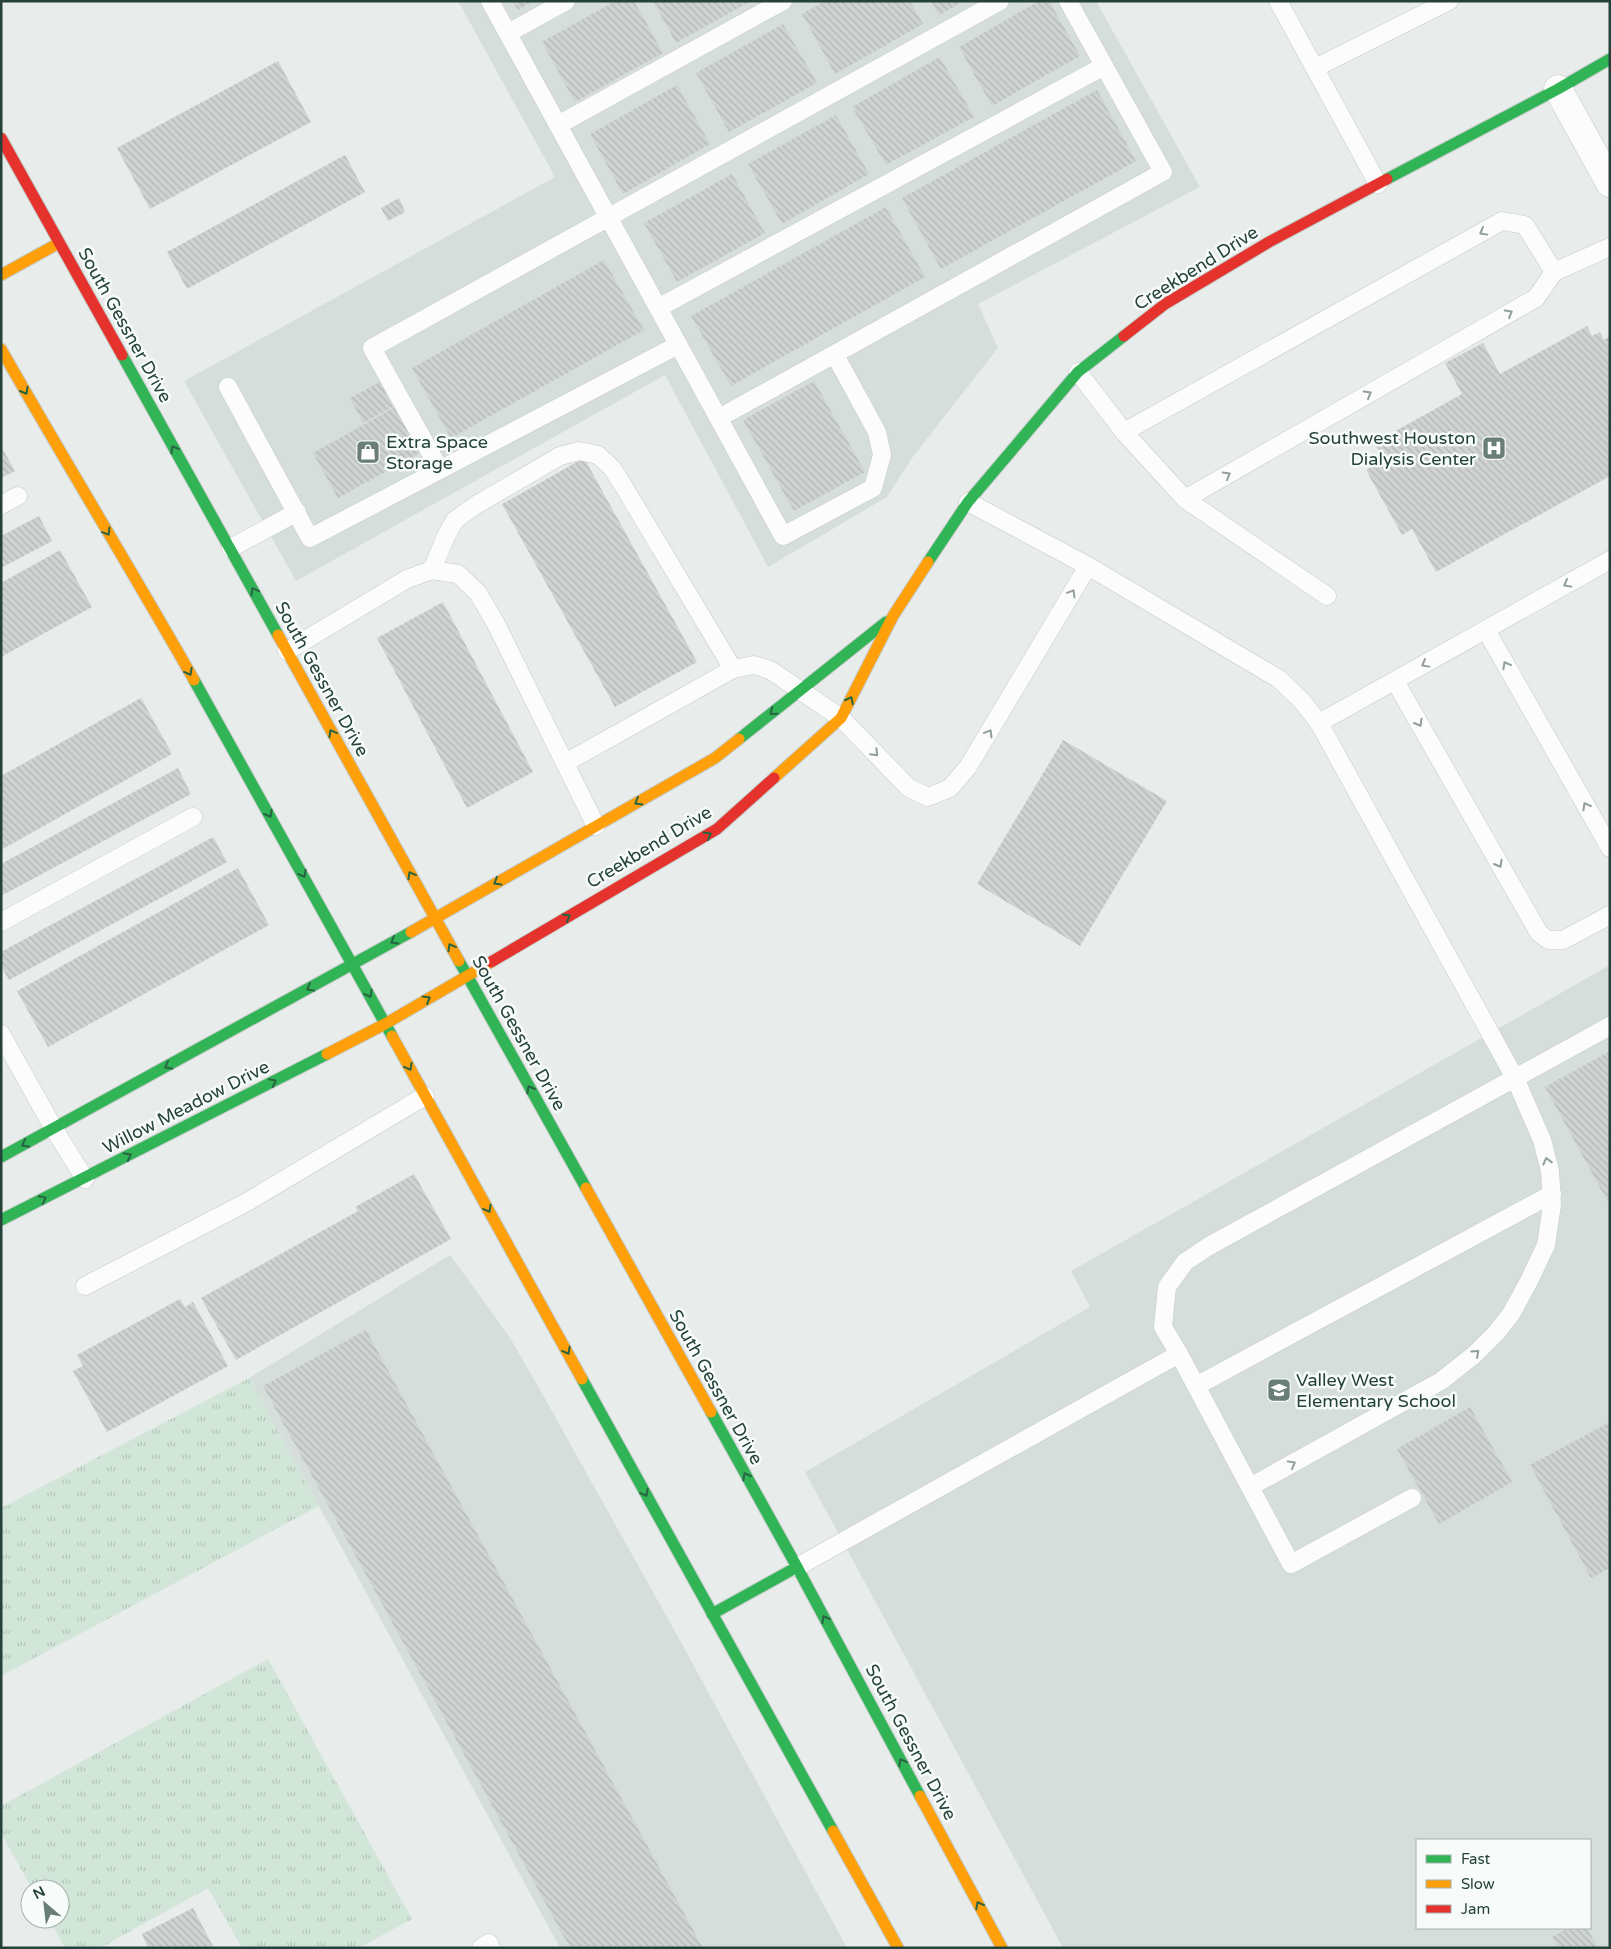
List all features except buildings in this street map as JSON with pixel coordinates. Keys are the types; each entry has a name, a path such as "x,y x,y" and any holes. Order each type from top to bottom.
{"main road":[{"name":"Creekbend Drive","path":"385,1024 717,829 841,718 893,616 968,502 1078,372 1165,304 1269,242 1558,89 1610,59"},
{"name":"South Gessner Drive","path":"1,138 797,1567 1002,1948"},
{"path":"1,275 58,243"},
{"path":"1,349 68,467 152,606 353,964 898,1948"},
{"name":"Creekbend Drive","path":"353,964 716,758 893,616"},
{"path":"1,1157 353,964"},
{"name":"Willow Meadow Drive","path":"1,1220 85,1179 385,1024"},
{"path":"712,1614 797,1567"}],"street":[{"path":"1558,89 1610,183"}],"lane":[{"path":"490,1 783,536 873,488 882,455 877,432 835,355"},
{"path":"508,33 566,1"},
{"path":"558,125 783,1"},
{"path":"440,470 372,348 1000,1"},
{"path":"719,418 1163,172 1068,1"},
{"path":"1278,1 1378,184"},
{"path":"1315,68 1449,1"},
{"path":"658,308 1104,66"},
{"path":"1124,432 1502,221 1525,225 1554,272"},
{"path":"1185,499 1536,298 1554,272 1610,247"},
{"path":"228,387 310,538 678,345"},
{"path":"1078,372 1124,432 1185,499 1327,596"},
{"path":"432,570 446,536 456,520 476,505 560,456 579,451 598,455 612,468 624,486 733,669"},
{"path":"1,505 18,496"},
{"path":"968,502 1088,566 1279,679 1302,701 1319,723 1515,1078 1542,1140 1550,1171 1552,1194 1546,1245 1529,1282 1511,1314 1498,1332 1474,1356 1441,1381 1250,1487"},
{"path":"230,548 297,512"},
{"path":"1319,723 1610,560"},
{"path":"565,764 733,669 754,665 770,670 841,718 908,788 928,798 950,788 968,768 1088,566"},
{"path":"287,651 407,579 432,570 458,574 478,593 496,624 596,826"},
{"path":"1486,630 1610,848"},
{"path":"1395,681 1539,934 1548,940 1563,940 1610,916"},
{"path":"1,922 193,817"},
{"path":"1412,1498 1291,1564 1179,1354 1162,1327 1167,1287 1185,1262 1209,1246 1610,1026"},
{"path":"1,1034 54,1129 85,1179"},
{"path":"85,1286 247,1202 426,1096"},
{"path":"1196,1386 1552,1194"},
{"path":"797,1567 1179,1354"},
{"path":"481,1948 488,1943 491,1948"}],"shaded area":[{"path":"458,1 1096,1 1200,187 978,304 998,348 912,458 887,497 768,567 665,375 296,581 184,381 555,177"},
{"name":"Valley West Elementary School","path":"1610,965 1610,1948 1063,1948 805,1472 1090,1307 1071,1271"},
{"path":"450,1255 509,1336 543,1395 682,1644 847,1948 560,1948 249,1378"}],"green space":[{"path":"249,1378 319,1506 1,1676 1,1508"},
{"path":"268,1659 412,1919 359,1948 242,1948 208,1888 100,1948 65,1948 55,1929 70,1929 70,1879 26,1879 1,1833 1,1806"}],"traffic: fast":[{"path":"1387,179 1558,89 1610,59"},
{"path":"928,562 968,502 1078,372 1124,336"},
{"path":"122,355 278,635"},
{"path":"739,739 886,622"},
{"path":"194,680 392,1036"},
{"path":"1,1157 411,932"},
{"path":"459,961 586,1188"},
{"path":"1,1220 327,1054"},
{"path":"582,1379 833,1831"},
{"path":"711,1412 920,1796"},
{"path":"712,1614 797,1567"}],"traffic: slow":[{"path":"1,275 59,243"},
{"path":"1,349 194,680"},
{"path":"774,778 841,718 893,616 928,562"},
{"path":"278,635 459,961"},
{"path":"411,932 715,758 739,739"},
{"path":"327,1054 385,1024 491,962"},
{"path":"392,1036 582,1379"},
{"path":"586,1188 711,1412"},
{"path":"920,1796 1002,1948"},
{"path":"833,1831 898,1948"}],"traffic: jam":[{"path":"1,138 122,355"},
{"path":"1124,336 1165,304 1269,242 1387,179"},
{"path":"491,962 717,829 774,778"}],"place":[{"name":"Southwest Houston Dialysis Center","path":"1494,448"},
{"name":"Extra Space Storage","path":"368,452"},
{"name":"Valley West Elementary School","path":"1279,1390"}]}
